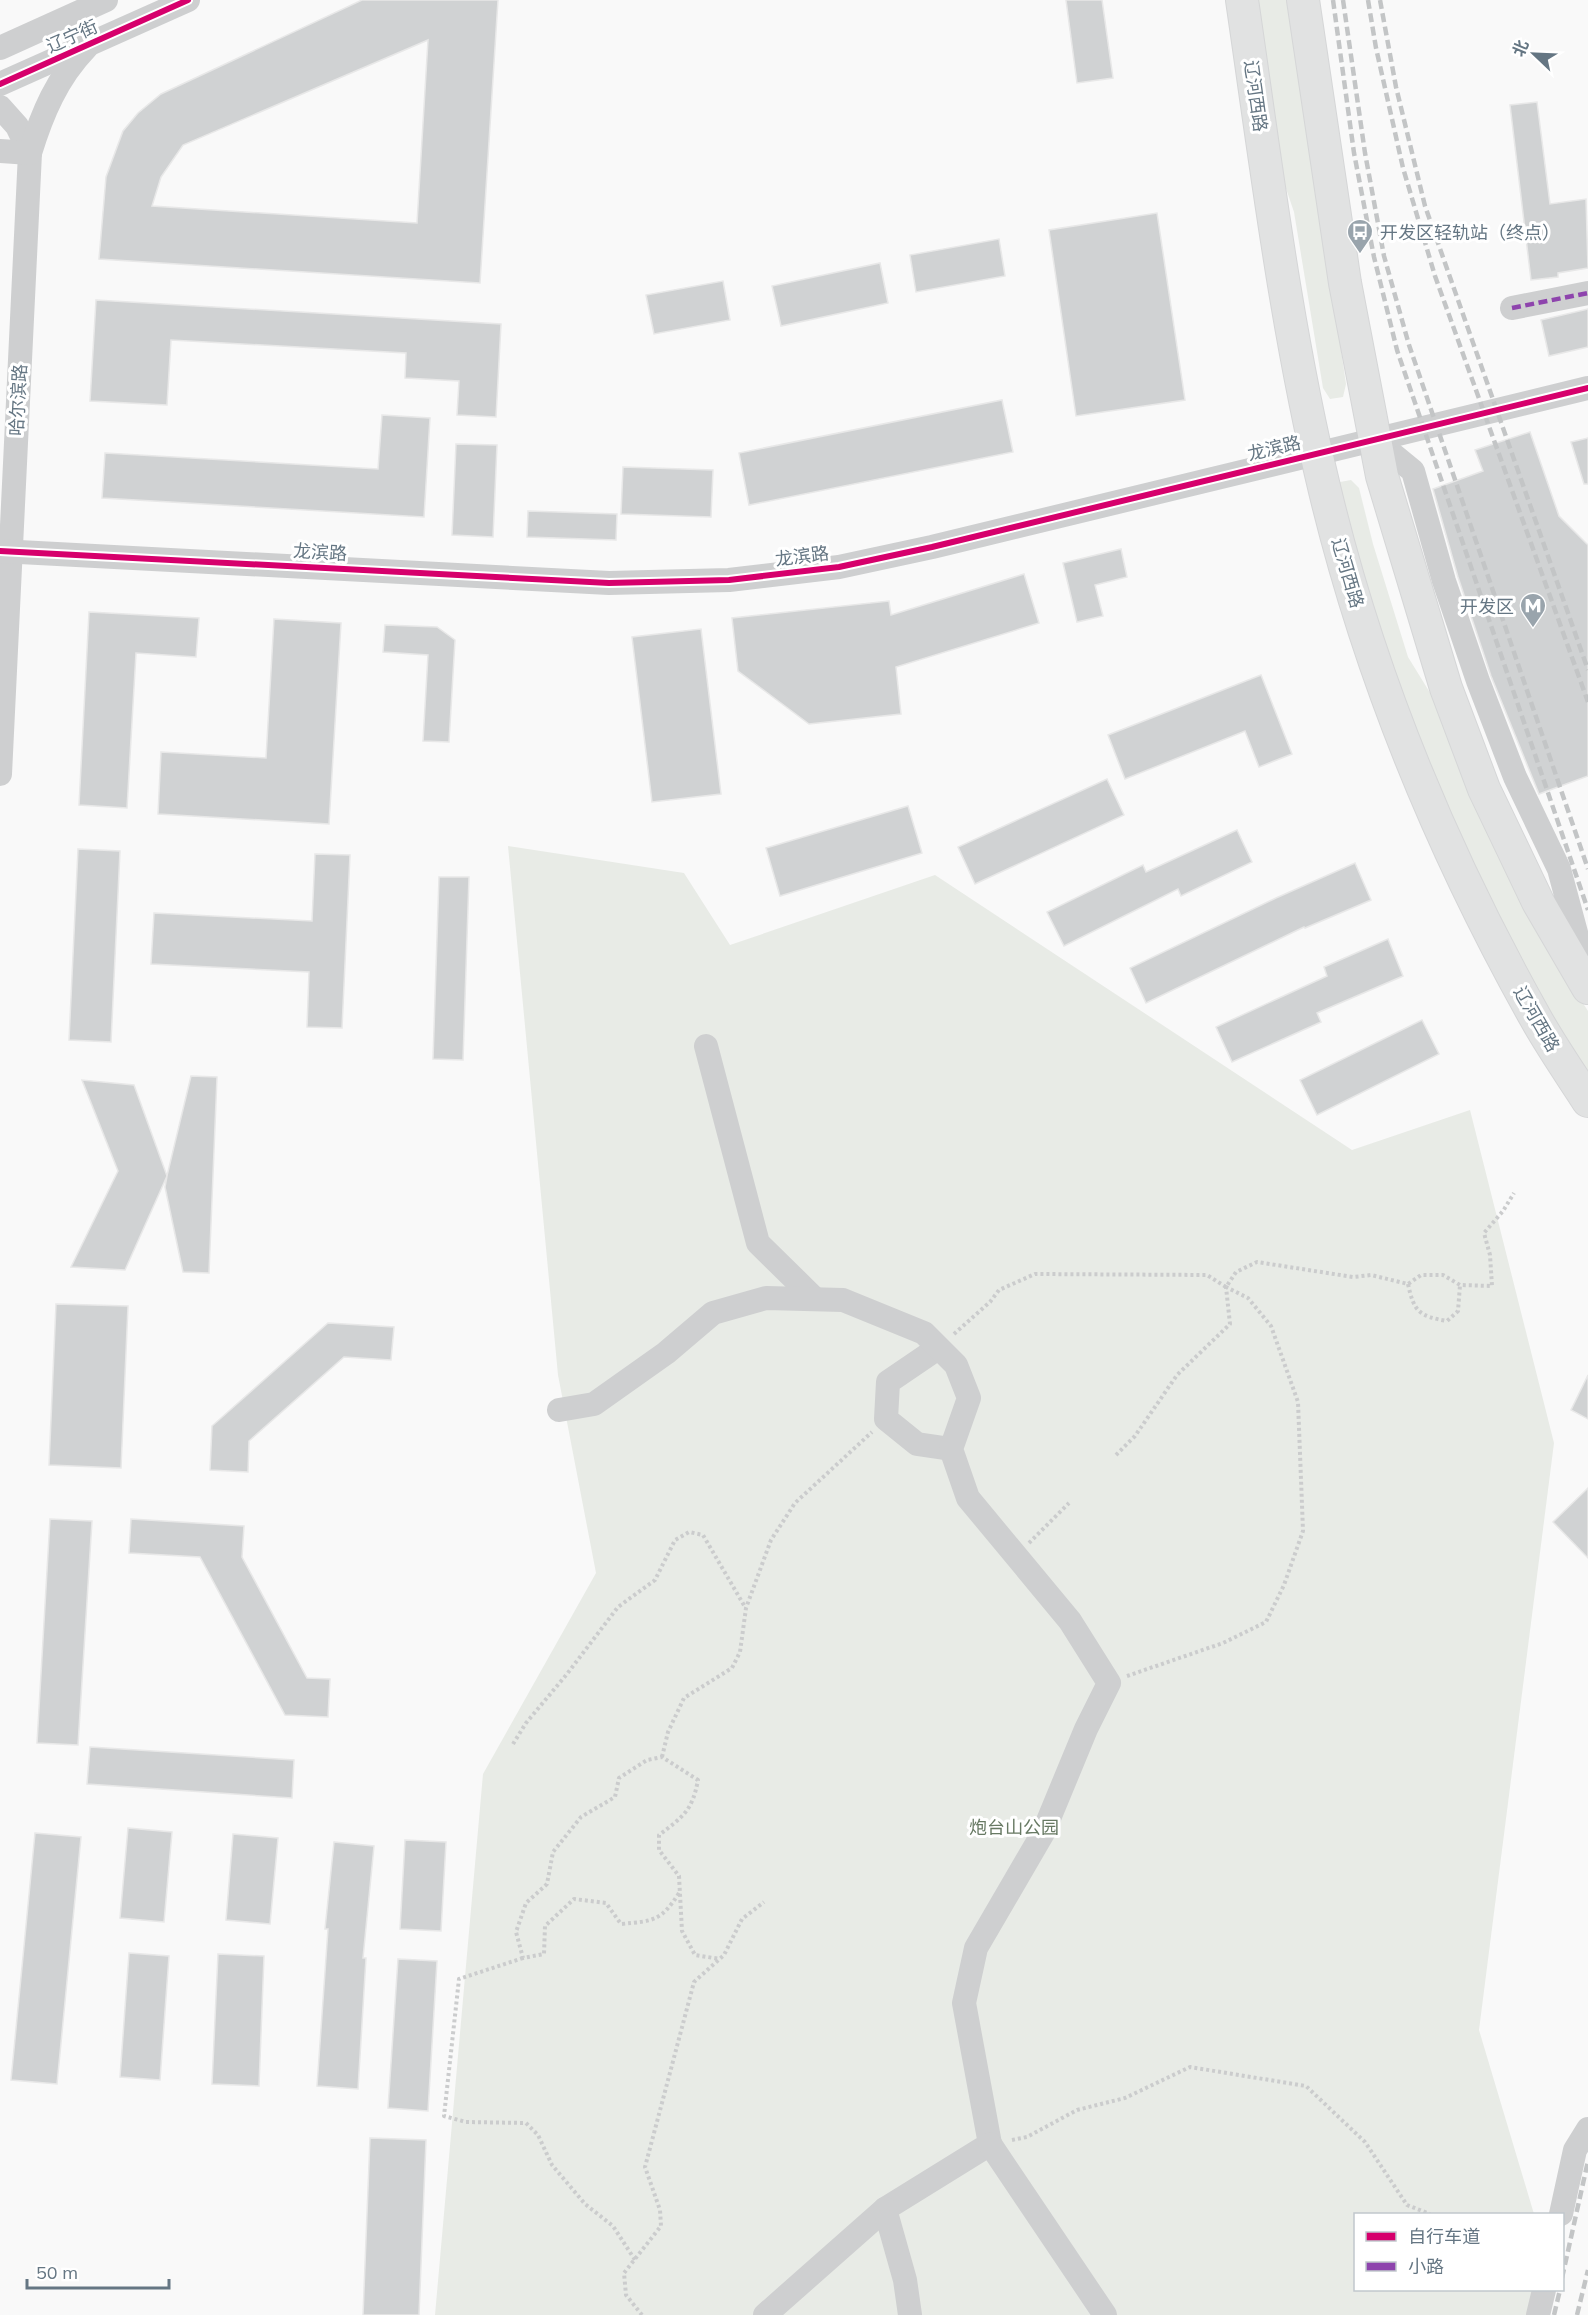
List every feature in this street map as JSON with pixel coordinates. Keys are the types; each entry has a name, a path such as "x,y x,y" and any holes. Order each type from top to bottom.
{"main road":[{"name":"辽河西路","path":"1242,0 1285,292 1316,453 1351,589 1391,705 1431,808 1485,926 1536,1020 1588,1101"},
{"path":"1303,0 1345,283 1382,476 1446,688 1484,789 1538,902 1588,988"}],"street":[{"name":"辽宁街","path":"0,48 106,0"},
{"name":"辽宁街","path":"0,83 188,0"},
{"path":"0,152 30,153 38,128 59,82 81,48 58,21"},
{"path":"0,83 6,64 18,47 36,31"},
{"name":"哈尔滨路","path":"0,107 17,126 30,153 5,551 0,774"},
{"path":"1512,308 1588,293"},
{"name":"龙滨路","path":"5,551 609,583 729,580 839,567 885,557 1588,388"},
{"path":"1374,439 1413,471 1444,581 1479,681 1515,777 1559,869 1588,978"},
{"path":"706,1046 758,1243 815,1299"},
{"path":"559,1410 594,1404 666,1353 713,1313 766,1298 843,1300 924,1334 956,1365 969,1398 951,1449 968,1498 1070,1622 1110,1683 1086,1730 1043,1833 976,1948 964,2003 990,2144 1105,2315"},
{"path":"938,1348 888,1382 886,1419 916,1444 951,1449"},
{"path":"1561,2213 1575,2150 1588,2129"},
{"path":"765,2315 885,2209 990,2144"},
{"path":"885,2209 905,2280 910,2315"},
{"path":"1538,2315 1544,2291"}],"path":[{"path":"1116,1455 1135,1436 1177,1374 1230,1324 1226,1287 1236,1272 1257,1262 1353,1277 1371,1275 1408,1284 1421,1275 1443,1275 1460,1285 1492,1286 1490,1255 1485,1233 1503,1211 1514,1192"},
{"path":"938,1348 990,1302 999,1290 1035,1274 1207,1275 1248,1298 1271,1326 1298,1402 1303,1531 1284,1585 1266,1622 1223,1643 1110,1683"},
{"path":"1408,1284 1412,1303 1427,1317 1446,1321 1458,1311 1460,1285"},
{"path":"662,1757 668,1732 684,1698 732,1668 740,1652 746,1608 771,1540 795,1503 886,1419"},
{"path":"1016,1556 1069,1503"},
{"path":"513,1744 526,1723 618,1607 655,1580 675,1540 689,1532 703,1535 746,1608"},
{"path":"523,1958 516,1932 526,1903 547,1884 553,1852 581,1817 615,1797 620,1778 648,1760 662,1757 698,1780 694,1802 680,1819 659,1835 659,1850 679,1876 682,1931 695,1955 720,1959"},
{"path":"635,2260 612,2226 585,2205 552,2165 538,2135 526,2123 466,2122 444,2116 459,1979 523,1958 544,1954 545,1926 574,1899 606,1903 621,1924 648,1922 666,1912 679,1893"},
{"path":"642,2315 626,2295 624,2273 661,2226 660,2210 645,2167 694,1982 720,1959 742,1919 764,1902"},
{"path":"990,2144 1027,2137 1077,2110 1125,2098 1190,2067 1306,2086 1365,2142 1407,2205 1427,2213"}],"green space":[{"path":"1254,0 1289,0 1346,384 1343,397 1330,399 1323,388 1294,212 1277,162"},
{"path":"1351,480 1359,488 1373,544 1408,657 1432,696 1464,776 1566,977 1588,1011 1588,1078 1500,927 1416,743 1335,490 1340,482"},
{"name":"炮台山公园","path":"508,846 684,873 730,945 935,875 1352,1150 1470,1110 1554,1443 1479,2030 1534,2213 1354,2213 1354,2291 1534,2291 1529,2315 435,2315 483,1774 596,1573 558,1375"}],"building":[{"path":"362,0 498,0 480,283 99,259 106,177 123,131 138,113 161,94","holes":["428,40 417,223 152,206 161,177 183,145"]},
{"path":"1066,0 1102,0 1113,78 1077,83"},
{"path":"1537,102 1550,204 1586,199 1588,268 1558,273 1558,277 1531,280 1510,105"},
{"path":"1157,213 1185,400 1076,416 1049,230"},
{"path":"999,239 1005,276 916,292 910,255"},
{"path":"880,263 888,303 781,326 772,286"},
{"path":"723,281 730,320 654,334 646,295"},
{"path":"96,300 501,324 496,417 457,415 459,381 405,378 406,353 171,340 167,405 90,401"},
{"path":"1588,309 1588,347 1549,356 1541,320"},
{"path":"1002,400 1013,452 749,505 739,453"},
{"path":"382,415 430,418 424,517 102,498 105,453 378,469"},
{"path":"1530,432 1559,516 1588,545 1588,776 1539,794 1491,676 1458,577 1433,489 1483,471 1475,450"},
{"path":"1588,438 1588,484 1584,484 1571,442"},
{"path":"456,444 497,445 493,537 452,535"},
{"path":"623,467 713,470 711,517 621,514"},
{"path":"528,511 617,514 616,540 527,537"},
{"path":"1121,549 1127,577 1095,585 1103,616 1077,622 1063,563"},
{"path":"1024,574 1039,623 896,667 901,714 809,724 738,671 732,618 889,601 891,615"},
{"path":"89,612 199,618 196,657 136,653 127,808 79,805"},
{"path":"274,619 341,623 329,824 158,814 161,752 266,758"},
{"path":"385,625 437,627 455,640 449,742 423,741 428,655 383,652"},
{"path":"701,629 721,794 652,802 632,637"},
{"path":"1261,675 1292,754 1259,767 1245,731 1125,779 1108,735"},
{"path":"1107,779 1124,815 975,884 958,847"},
{"path":"908,806 922,853 780,896 766,848"},
{"path":"1237,830 1252,862 1181,896 1178,889 1064,946 1047,912 1143,865 1146,872"},
{"path":"78,849 120,851 111,1042 69,1040"},
{"path":"315,854 350,855 342,1028 307,1027 309,972 151,964 154,913 312,921"},
{"path":"1355,863 1371,900 1304,927 1146,1003 1130,968"},
{"path":"439,877 469,877 463,1060 433,1059"},
{"path":"1388,939 1403,976 1317,1013 1321,1022 1232,1062 1216,1027 1327,976 1324,967"},
{"path":"1422,1020 1439,1054 1317,1115 1300,1080"},
{"path":"191,1076 217,1077 209,1273 183,1272 165,1187"},
{"path":"82,1080 134,1085 167,1176 125,1270 71,1267 118,1171"},
{"path":"56,1304 128,1306 121,1468 49,1465"},
{"path":"328,1323 394,1327 391,1360 344,1357 249,1441 248,1472 210,1470 212,1426"},
{"path":"1588,1375 1588,1419 1571,1410"},
{"path":"1588,1488 1588,1558 1553,1522"},
{"path":"50,1519 92,1521 78,1745 37,1743"},
{"path":"131,1519 244,1526 242,1557 307,1678 330,1679 328,1717 285,1715 200,1557 129,1553"},
{"path":"90,1747 294,1760 292,1798 87,1784"},
{"path":"128,1828 172,1832 164,1922 120,1918"},
{"path":"35,1833 81,1837 57,2084 11,2080"},
{"path":"233,1834 278,1838 270,1924 226,1920"},
{"path":"405,1840 446,1842 441,1931 400,1929"},
{"path":"334,1842 374,1846 363,1958 366,1958 358,2089 317,2086 328,1929 325,1929"},
{"path":"129,1953 169,1956 160,2080 120,2077"},
{"path":"218,1954 264,1956 259,2086 212,2084"},
{"path":"398,1959 437,1961 428,2111 388,2108"},
{"path":"370,2138 426,2140 419,2315 363,2315"}],"railway":[{"path":"1333,0 1354,153 1374,257 1397,350 1588,910"},
{"path":"1343,0 1365,153 1384,256 1409,345 1588,869"},
{"path":"1368,0 1376,48 1403,168 1435,276 1588,702"},
{"path":"1380,0 1396,87 1425,206 1588,670"},
{"path":"1564,2269 1588,2161"},
{"path":"1577,2315 1588,2270"},
{"path":"1554,2315 1560,2291"}],"marked path":[{"path":"1512,308 1588,293"}],"cycle path":[{"path":"0,84 188,0"},
{"path":"0,551 609,583 729,580 839,567 932,547 1588,388"}],"place":[{"name":"开发区轻轨站（终点）","path":"1360,255"},
{"name":"开发区","path":"1533,629"}]}
